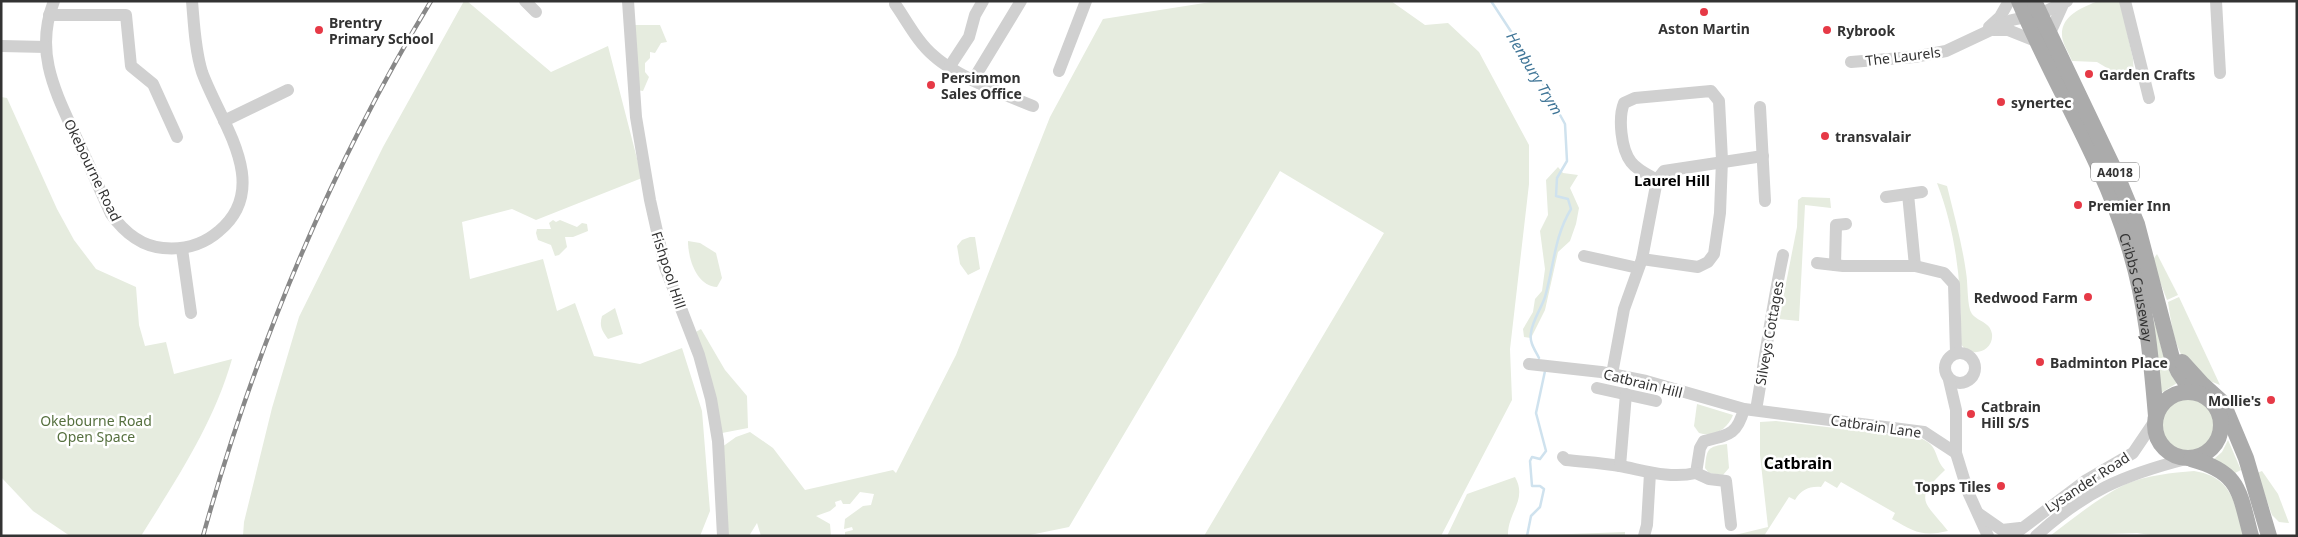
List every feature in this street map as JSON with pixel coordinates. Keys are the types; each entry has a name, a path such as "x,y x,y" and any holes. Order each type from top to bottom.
{"main road":[{"name":"Cribbs Causeway","path":"2019,1 2034,11 2128,242 2142,292 2149,335 2155,419"},
{"name":"Cribbs Causeway","path":"2044,37 2115,170 2137,224 2168,338 2184,366 2202,384 2201,392"},
{"path":"2155,419 2160,406 2170,397 2184,392 2201,392"},
{"name":"A4018","path":"2188,459 2206,454 2214,447 2221,433 2219,413 2201,392"},
{"name":"A4018","path":"2201,392 2224,403 2242,450 2268,536"},
{"name":"A4018","path":"2155,419 2156,436 2161,446 2173,455 2212,465 2231,479 2241,498 2251,536"}],"street":[{"name":"Okebourne Road","path":"54,1 49,15 46,47 47,66 54,90 111,214 125,231 141,242 158,248 182,249 207,240 222,229 235,211 241,198 243,185 241,160 202,71 196,41 192,1"},
{"path":"525,1 536,12"},
{"name":"Fishpool Hill","path":"628,1 636,117 650,200 665,267 699,355 711,399 718,441 723,536"},
{"path":"950,66 969,37 975,15 983,1"},
{"path":"973,80 1021,1"},
{"path":"1059,71 1086,1"},
{"name":"The Laurels","path":"1981,34 2000,17 2009,1"},
{"path":"2125,1 2151,78 2148,98"},
{"path":"2216,1 2220,73"},
{"path":"2044,37 2063,2"},
{"name":"The Laurels","path":"1851,62 1932,55 1946,51 2034,11 2063,2"},
{"path":"895,4 934,57 973,80 1033,106"},
{"path":"49,15 126,15 131,66 153,84 176,137"},
{"name":"The Laurels","path":"1981,34 2008,30 2044,37"},
{"path":"1,46 46,47"},
{"path":"224,121 288,90"},
{"path":"1584,256 1640,263 1690,266 1701,266 1711,260 1714,254 1718,230 1722,160 1719,101 1711,91 1635,98 1624,103 1622,120 1627,155 1632,163 1657,180"},
{"path":"1760,107 1765,201"},
{"path":"1612,374 1624,309 1640,263 1657,180 1664,171 1722,160 1763,156"},
{"path":"1886,197 1922,192"},
{"path":"1908,194 1915,266"},
{"path":"1835,265 1836,225 1846,224"},
{"path":"182,249 191,313"},
{"name":"Silveys Cottages","path":"1696,473 1700,448 1704,441 1731,434 1750,409 1769,338 1770,318 1783,256"},
{"path":"1817,263 1915,266 1944,273 1954,284 1956,353"},
{"path":"1956,410 1966,382 1974,375 1974,362 1969,356 1956,353 1948,358 1944,367 1956,410 1956,453 1977,513 1988,536"},
{"name":"Catbrain Hill","path":"1529,364 1612,374 1646,381 1750,409"},
{"path":"1949,380 1957,383 1966,382"},
{"path":"1597,388 1656,401"},
{"path":"1620,466 1626,394"},
{"name":"Catbrain Lane","path":"1750,409 1924,432 1956,453"},
{"name":"Lysander Road","path":"2019,533 2085,481 2133,453 2155,419"},
{"path":"1562,457 1566,460 1620,466 1650,473 1681,476 1696,473 1708,479 1726,481 1731,525"},
{"name":"Lysander Road","path":"2036,536 2086,496 2112,482 2146,469 2188,459"},
{"path":"1644,536 1647,525 1650,473"},
{"path":"1977,513 2002,530 2019,533 2086,496"}],"green space":[{"path":"464,1 467,1 551,72 608,46 642,178 536,220 512,209 462,222 470,279 543,259 557,311 575,303 594,356 640,364 682,348 702,411 710,511 700,536 243,536 244,522 272,408 299,317 383,147"},
{"path":"1217,1 1391,1 1425,25 1448,23 1479,52 1529,145 1529,184 1510,349 1512,400 1441,536 1204,536 1384,233 1280,171 1069,527 1025,536 845,536 845,532 853,530 852,527 844,529 845,519 863,506 871,505 874,494 860,492 850,504 843,504 841,500 835,502 836,506 830,511 816,516 830,524 831,536 761,536 757,523 749,536 726,536 722,447 736,437 750,432 773,448 805,490 893,470 896,473 956,355 1050,117 1103,19"},
{"path":"2098,1 2120,1 2133,59 2134,75 2130,78 2122,77 2097,62 2072,61 2064,45 2062,35 2065,22 2074,13"},
{"path":"634,25 660,25 667,42 661,43 655,53 650,52 650,58 645,63 645,72 649,77 643,91 637,90"},
{"name":"Okebourne Road Open Space","path":"1,97 7,98 57,209 74,240 96,269 136,287 139,325 145,346 166,342 174,374 232,359 205,428 141,536 70,536 33,511 1,477"},
{"path":"1558,167 1563,173 1578,175 1570,188 1579,208 1576,224 1570,241 1558,252 1545,310 1531,338 1524,337 1523,329 1533,312 1535,299 1542,291 1545,269 1540,231 1548,215 1546,180"},
{"path":"1937,183 1947,186 1962,250 1970,310 1975,317 1991,329 1992,340 1981,351 1970,351 1961,344 1957,262 1949,222"},
{"path":"1802,197 1830,198 1831,208 1805,205 1799,321 1779,319 1797,227 1798,200"},
{"path":"553,220 556,222 560,220 577,227 582,223 587,224 588,231 573,237 565,237 567,247 559,255 555,256 551,245 538,240 536,233 537,229 551,229 549,223"},
{"path":"975,237 980,269 968,275 960,264 957,246 962,240"},
{"path":"688,241 700,243 716,253 722,278 717,287 704,282 695,270"},
{"path":"2157,254 2178,295 2167,300 2152,261"},
{"path":"2179,297 2220,385 2206,379 2195,371 2180,353 2173,330 2168,302"},
{"path":"615,308 623,334 608,339 602,328 602,316"},
{"path":"2150,312 2167,366 2177,383 2158,395"},
{"path":"701,329 725,370 747,396 748,428 722,433 694,333"},
{"path":"2183,399 2193,399 2207,406 2214,420 2214,430 2207,444 2193,451 2183,451 2173,447 2166,440 2162,430 2162,420 2166,410 2173,403"},
{"path":"1697,404 1733,415 1728,424 1720,431 1710,434 1699,433 1694,426"},
{"path":"1776,421 1920,438 1926,441 1934,448 1945,470 1929,488 1926,501 1948,531 1925,533 1913,530 1892,519 1895,513 1841,482 1837,488 1825,481 1821,487 1813,487 1803,491 1795,500 1789,497 1764,536 1731,536 1768,527 1760,455 1760,422"},
{"path":"2228,440 2241,470 2233,474 2214,459 2222,452"},
{"path":"1727,444 1729,468 1723,475 1709,473 1705,468 1706,456 1709,450 1715,446"},
{"path":"2194,471 2217,479 2230,493 2244,536 2157,536 2137,533 2050,536 2096,501 2126,484 2151,476"},
{"path":"2262,471 2278,494 2289,523 2279,522 2272,515 2257,473"},
{"path":"1515,477 1519,493 1510,520 1508,536 1447,536 1467,494"},
{"path":"1625,532 1625,536 1516,536"}],"waterway":[{"name":"Henbury Trym","path":"1491,1 1531,62 1565,124 1567,161 1557,178 1556,196 1568,199 1571,209 1561,230 1545,297 1532,328 1532,343 1539,358"},
{"path":"1527,536 1531,516 1540,507 1544,489 1540,486 1532,486 1530,461 1532,457 1540,459 1546,451 1536,413 1545,371"}],"railway":[{"path":"203,536 246,397 299,261 328,194 360,129 394,64 431,1"}],"place":[{"name":"Aston Martin","path":"1704,12"},
{"name":"Brentry Primary School","path":"319,30"},
{"name":"Rybrook","path":"1827,30"},
{"name":"Garden Crafts","path":"2089,74"},
{"name":"Persimmon Sales Office","path":"931,85"},
{"name":"synertec","path":"2001,102"},
{"name":"transvalair","path":"1825,136"},
{"name":"Premier Inn","path":"2078,205"},
{"name":"Redwood Farm","path":"2088,297"},
{"name":"Badminton Place","path":"2040,362"},
{"name":"Mollie's","path":"2271,400"},
{"name":"Catbrain Hill S/S","path":"1971,414"},
{"name":"Topps Tiles","path":"2001,486"}],"district":[{"name":"Laurel Hill","path":"1672,180"},
{"name":"Catbrain","path":"1798,463"}]}
